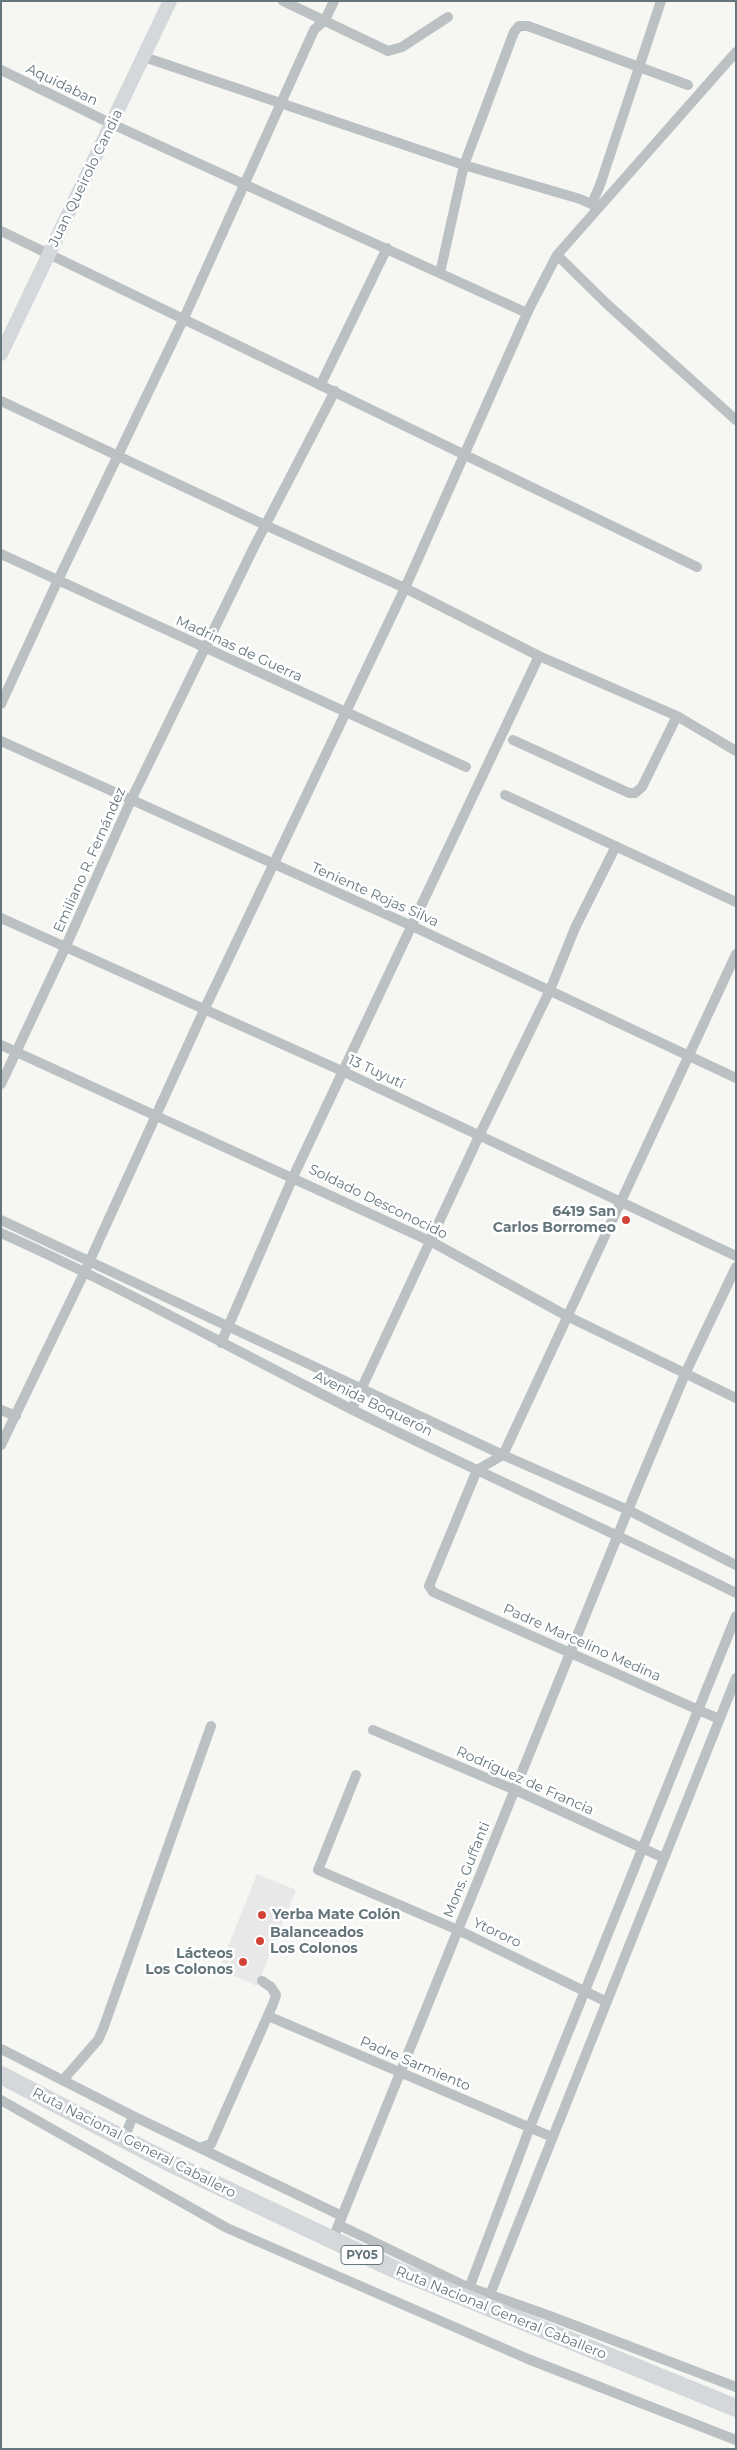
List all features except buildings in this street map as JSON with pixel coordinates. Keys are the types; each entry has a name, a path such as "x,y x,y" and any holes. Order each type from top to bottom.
{"highway":[{"name":"Ruta Nacional General Caballero","path":"1,2075 124,2139 338,2227 468,2294 736,2408"}],"street":[{"name":"Juan Queirolo Candia","path":"1,354 170,1"},
{"path":"283,1 388,51 402,47 448,17"},
{"path":"1,704 58,580 184,318 314,30 325,20 334,1"},
{"path":"595,205 661,1"},
{"path":"440,273 464,165 514,32 519,26 528,26 688,85"},
{"path":"1,1445 90,1260 205,1008 405,588 527,313 557,255 595,205 629,175 736,52"},
{"path":"144,57 464,165 595,205"},
{"name":"Aquidaban","path":"1,70 112,124 527,313"},
{"path":"1,230 698,567"},
{"path":"321,384 387,248"},
{"path":"557,255 608,305 736,420"},
{"name":"Emiliano R. Fernández","path":"1,1084 65,948 131,800 265,525 335,391"},
{"path":"1,401 118,457 405,588 539,656 677,716 736,751"},
{"name":"Madrinas de Guerra","path":"1,554 466,767"},
{"path":"221,1343 293,1177 342,1071 539,656"},
{"path":"513,740 629,793 635,793 642,787 677,716"},
{"name":"Teniente Rojas Silva","path":"1,741 412,926 736,1078"},
{"path":"506,795 736,902"},
{"path":"352,1409 432,1242 479,1136 550,990 576,928 616,846"},
{"name":"13 Tuyutí","path":"1,918 342,1071 736,1256"},
{"path":"477,1470 502,1455 736,954"},
{"name":"Soldado Desconocido","path":"1,1045 432,1242 567,1316 736,1398"},
{"name":"Avenida Boquerón","path":"1,1220 90,1260 502,1455 628,1510 736,1565"},
{"name":"Avenida Boquerón","path":"1,1233 85,1270 221,1343 352,1409 477,1470 618,1534 736,1593"},
{"name":"Mons. Guffanti","path":"338,2227 618,1534 685,1374 736,1267"},
{"path":"1,1410 16,1416"},
{"name":"Padre Marcelino Medina","path":"477,1470 429,1586 433,1592 570,1652 697,1711 720,1719"},
{"path":"468,2294 530,2127 640,1848 736,1616"},
{"path":"736,1678 488,2301 736,2387"},
{"path":"62,2080 98,2040 103,2029 211,1726"},
{"name":"Rodríguez de Francia","path":"373,1730 514,1790 664,1858"},
{"name":"Ytororo","path":"356,1775 318,1870 458,1930 607,2002"},
{"path":"202,2147 211,2144 276,1995 271,1987 262,1981"},
{"name":"Padre Sarmiento","path":"268,2016 552,2137"},
{"path":"1,2049 133,2116 202,2147 338,2227"},
{"path":"1,2100 227,2228 528,2359 736,2440"},
{"path":"124,2139 133,2116"}],"shaded area":[{"path":"257,1874 296,1890 257,1986 219,1969"}],"place":[{"name":"6419 San Carlos Borromeo","path":"626,1220"},
{"name":"Yerba Mate Colón","path":"262,1915"},
{"name":"Balanceados Los Colonos","path":"260,1941"},
{"name":"Lácteos Los Colonos","path":"243,1962"}]}
